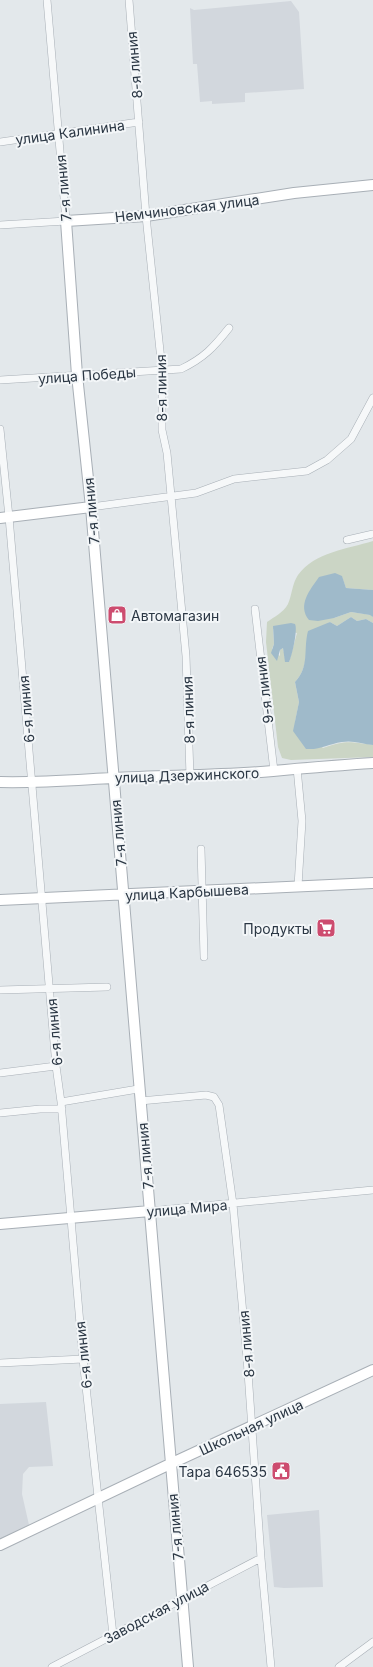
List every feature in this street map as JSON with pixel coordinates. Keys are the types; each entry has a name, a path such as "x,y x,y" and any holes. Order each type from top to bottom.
{"main road":[{"name":"Немчиновская улица","path":"66,221 146,216 294,193 373,185"},
{"name":"7-я линия","path":"66,221 77,375 91,507 138,1089 150,1211 181,1599 188,1667"},
{"path":"5,518 91,507"},
{"name":"улица Дзержинского","path":"0,782 33,783 113,778 190,776 373,763"},
{"name":"улица Карбышева","path":"0,900 123,896 201,890 373,883"},
{"name":"улица Мира","path":"0,1224 150,1211"},
{"name":"Школьная улица","path":"0,1545 97,1498 373,1370"}],"street":[{"name":"7-я линия","path":"47,0 66,221"},
{"name":"8-я линия","path":"129,0 140,122 146,216 162,370 162,430 167,453 186,656 190,776"},
{"name":"улица Калинина","path":"0,142 58,132 140,122"},
{"name":"Немчиновская улица","path":"0,225 66,221"},
{"name":"улица Победы","path":"0,380 181,369 198,361 209,352 229,328"},
{"path":"91,507 196,494 234,479 307,472 327,460 351,438 373,398"},
{"name":"6-я линия","path":"0,428 5,518 33,783 56,1066 61,1105 83,1358 113,1635"},
{"path":"347,540 373,534"},
{"name":"9-я линия","path":"255,609 274,771"},
{"path":"297,768 302,821 298,886"},
{"path":"200,850 204,957"},
{"path":"0,990 107,987"},
{"path":"0,1073 56,1066"},
{"path":"0,1114 40,1109 138,1089"},
{"name":"8-я линия","path":"140,1101 206,1094 214,1097 219,1105 233,1204 247,1358 261,1558 271,1667"},
{"name":"улица Мира","path":"150,1211 373,1190"},
{"path":"0,1363 83,1358"},
{"name":"Заводская улица","path":"52,1667 261,1558"},
{"path":"340,1667 373,1642"}],"shaded area":[{"path":"291,1 299,12 304,89 245,93 245,102 212,104 212,101 200,102 197,64 193,64 190,8 194,10"},
{"path":"46,1402 53,1466 29,1467 23,1474 22,1494 29,1525 0,1539 0,1404"},
{"path":"319,1510 323,1587 274,1587 267,1515"}],"green space":[{"path":"373,541 373,590 346,588 342,577 334,618 351,612 371,615 373,617 373,623 366,619 357,621 351,617 337,626 330,622 307,636 304,666 295,682 299,702 295,722 323,748 348,742 373,745 373,757 291,760 282,758 278,747 266,642 267,622 284,610 288,604 296,578 305,567 322,556 332,552","holes":["273,629 297,633 289,662 286,662 283,648 280,650 280,656 272,649 274,644"]}],"water":[{"path":"335,573 342,576 346,588 373,590 373,617 370,615 351,612 334,618 318,621 309,620 304,609 309,592 319,577"},
{"path":"351,617 357,621 366,619 373,623 373,745 346,742 316,749 306,749 293,731 299,702 295,682 303,670 308,631 330,622 337,626"},
{"path":"291,623 295,624 296,632 289,662 285,662 283,648 280,650 277,661 271,653 274,644 273,626"}],"place":[{"name":"Автомагазин","path":"117,615"},
{"name":"Продукты","path":"326,928"},
{"name":"Тара 646535","path":"281,1471"}]}
